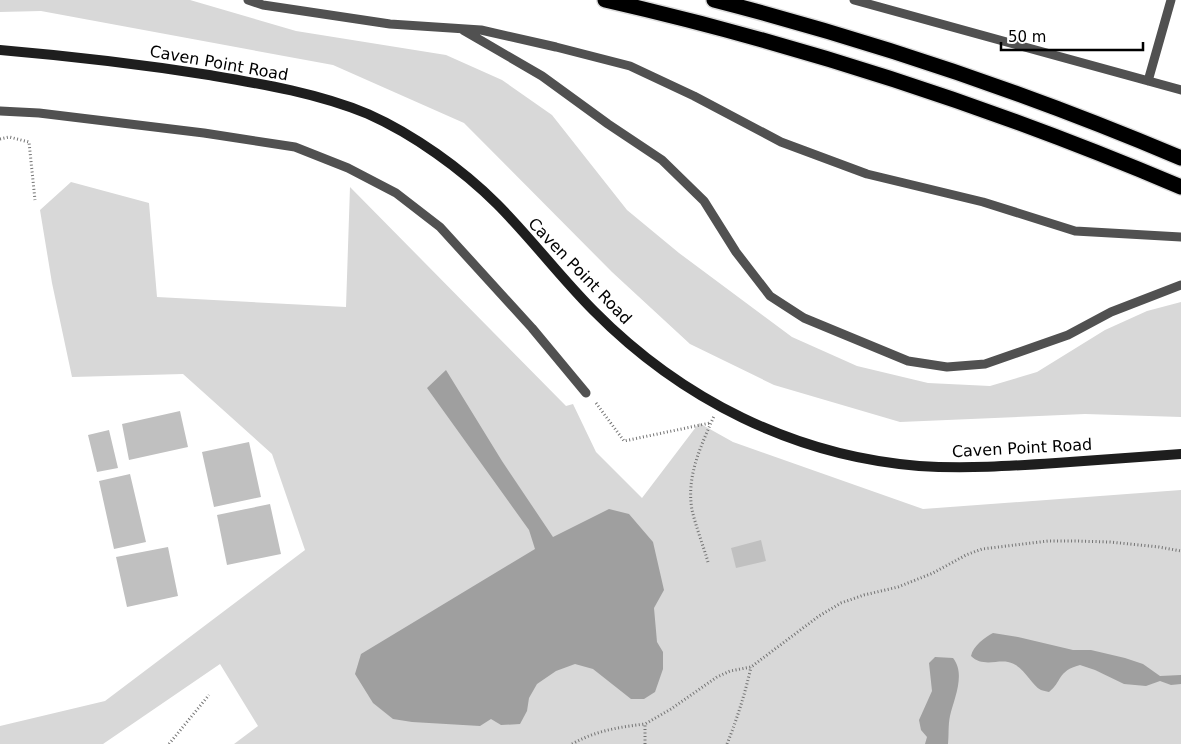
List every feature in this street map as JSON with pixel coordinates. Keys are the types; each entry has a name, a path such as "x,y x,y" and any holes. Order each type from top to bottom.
{"highway":[{"path":"605,0 750,37 916,87 1038,130 1181,187"},
{"path":"714,0 829,32 941,68 1060,110 1181,158"}],"street":[{"name":"Caven Point Road","path":"0,50 166,68 272,85 368,114 415,140 458,170 496,204 594,311 650,362 718,406 779,435 850,456 917,466 987,468 1181,454"}],"lane":[{"path":"248,0 263,5 327,16 390,24 481,30 630,66 694,96 780,142 867,174 983,202 1075,231 1181,237"},
{"path":"854,0 1181,90"},
{"path":"1148,81 1171,0"},
{"path":"460,29 542,76 662,160 704,200 736,252 770,296 804,318 908,361 947,367 985,364 1068,335 1112,312 1181,285"},
{"path":"0,111 39,113 204,133 295,147 348,168 396,193 440,227 532,328 586,393"}],"path":[{"path":"0,139 9,137 29,142 35,200"},
{"path":"596,403 624,441 710,423"},
{"path":"708,562 692,509 690,485 696,459 718,406"},
{"path":"572,744 584,737 607,730 645,724 718,677 730,671 751,667 819,616 841,603 898,586 982,549 1048,541 1084,541 1149,546 1181,552"},
{"path":"726,744 737,719 751,667"},
{"path":"168,744 209,695"},
{"path":"645,724 645,744"}],"shaded area":[{"path":"0,0 190,0 296,31 446,55 502,80 552,115 627,210 679,253 792,337 857,366 928,383 990,386 1037,372 1105,330 1147,311 1181,302 1181,417 1085,414 900,422 774,385 690,344 612,272 464,123 333,65 41,11 0,12"},
{"path":"71,182 149,203 157,297 346,307 350,187 566,406 573,404 596,452 642,498 699,423 733,442 923,509 1181,490 1181,744 234,744 258,726 220,664 103,744 0,744 0,726 105,701 305,550 272,454 183,374 72,377 52,283 40,210"},
{"path":"446,370 502,461 553,537 609,509 629,514 653,542 664,590 654,608 657,642 663,652 663,669 655,692 644,699 631,699 593,669 575,664 556,671 537,684 529,698 527,711 520,724 501,725 491,719 480,726 412,722 393,719 373,703 355,674 361,654 535,549 529,530 427,388"},
{"path":"993,633 1073,650 1091,650 1125,658 1143,664 1160,676 1181,675 1181,684 1171,685 1160,681 1146,686 1124,684 1080,665 1067,670 1049,692 1043,691 1014,664 1008,662 984,662 971,656 977,645"},
{"path":"935,657 953,658 959,671 958,687 949,719 948,744 925,744 927,737 921,730 919,720 932,691 929,663"}],"building":[{"path":"180,411 188,447 129,460 122,424"},
{"path":"109,430 118,468 97,472 88,435"},
{"path":"249,442 261,497 214,507 202,452"},
{"path":"130,474 146,542 114,549 99,481"},
{"path":"270,504 281,554 227,565 217,515"},
{"path":"761,540 766,561 736,568 731,548"},
{"path":"168,547 178,596 127,607 116,557"}]}
